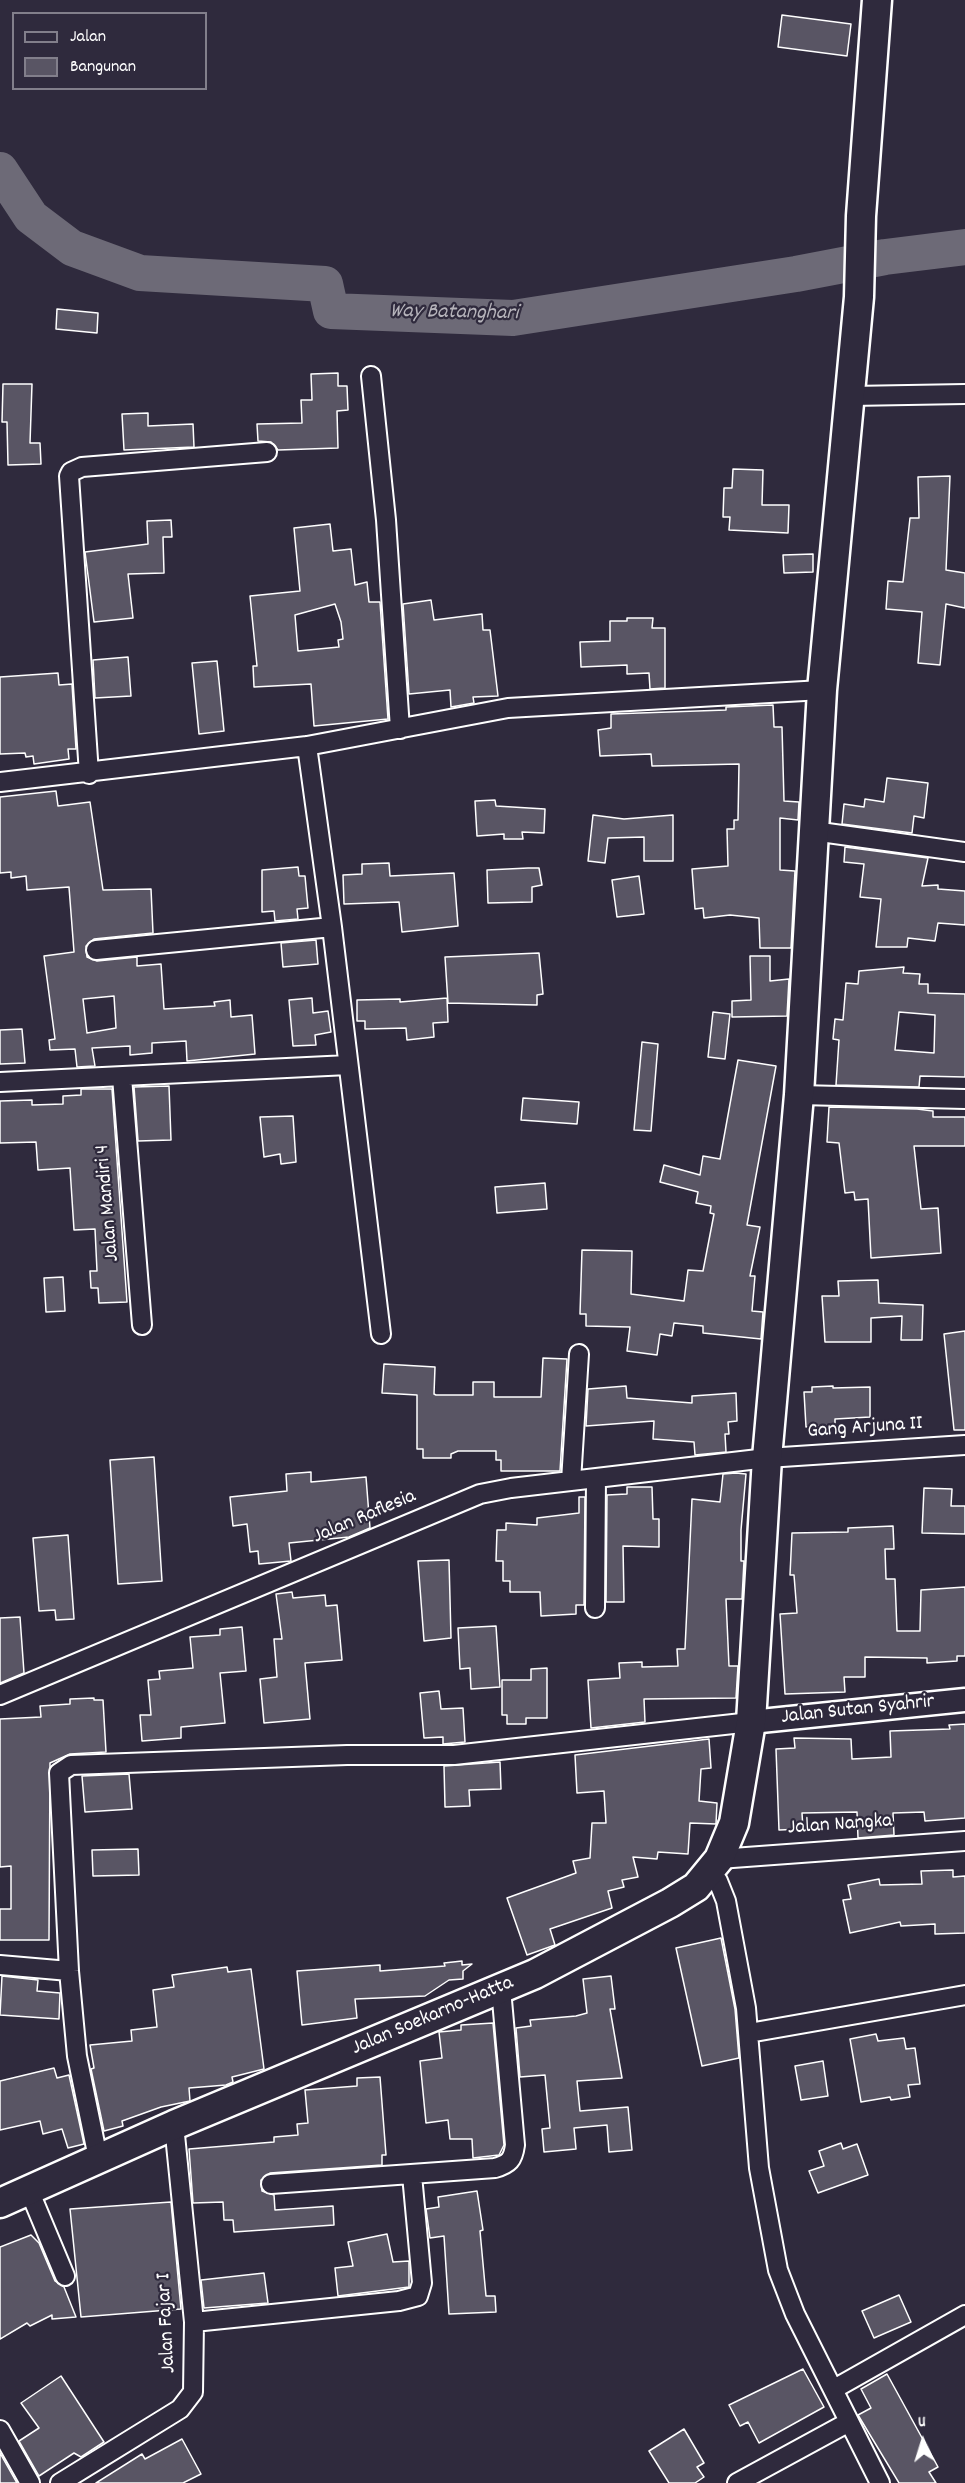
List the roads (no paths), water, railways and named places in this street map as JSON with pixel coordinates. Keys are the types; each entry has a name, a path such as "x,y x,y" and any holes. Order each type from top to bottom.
{"main road":[{"name":"Jalan Soekarno-Hatta","path":"0,2203 174,2125 501,1989 670,1903 696,1887 714,1865 734,1822 751,1722 767,1458 799,1095 822,690 859,297 861,216 877,0"}],"street":[{"path":"371,376 386,520 400,729"},
{"path":"851,396 965,394"},
{"path":"89,774 69,476 71,472 82,468 267,452"},
{"path":"0,782 89,774 307,746 508,708 822,690"},
{"path":"307,746 332,927 381,1334"},
{"path":"813,831 965,852"},
{"path":"96,950 332,927"},
{"path":"0,1082 348,1065"},
{"name":"Jalan Mandiri 4","path":"122,1077 142,1325"},
{"path":"799,1095 965,1099"},
{"path":"571,1481 579,1354"},
{"name":"Gang Arjuna II","path":"767,1458 965,1445"},
{"name":"Jalan Raflesia","path":"0,1695 480,1494 767,1458"},
{"path":"595,1608 596,1478"},
{"name":"Jalan Sutan Syahrir","path":"751,1722 965,1700"},
{"path":"98,2158 77,2056 69,1971 59,1773 71,1765 347,1755 454,1755 751,1722"},
{"name":"Jalan Nangka","path":"714,1865 965,1841"},
{"path":"714,1865 726,1901 746,2008 759,2168 778,2270 795,2314 880,2483"},
{"path":"0,1965 69,1971"},
{"path":"271,2184 495,2168 508,2164 514,2157 515,2145 501,1989"},
{"path":"748,2033 965,1995"},
{"name":"Jalan Fajar I","path":"60,2483 180,2409 189,2401 195,2379 194,2322 174,2125"},
{"path":"194,2322 399,2301 418,2296 422,2283 412,2175"},
{"path":"28,2190 65,2276"},
{"path":"834,2389 965,2315"},
{"path":"737,2483 849,2422"},
{"path":"0,2430 30,2483"}],"waterway":[{"name":"Way Batanghari","path":"0,170 31,217 72,248 140,273 325,284 331,311 513,318 796,274 885,257 965,247"}]}
